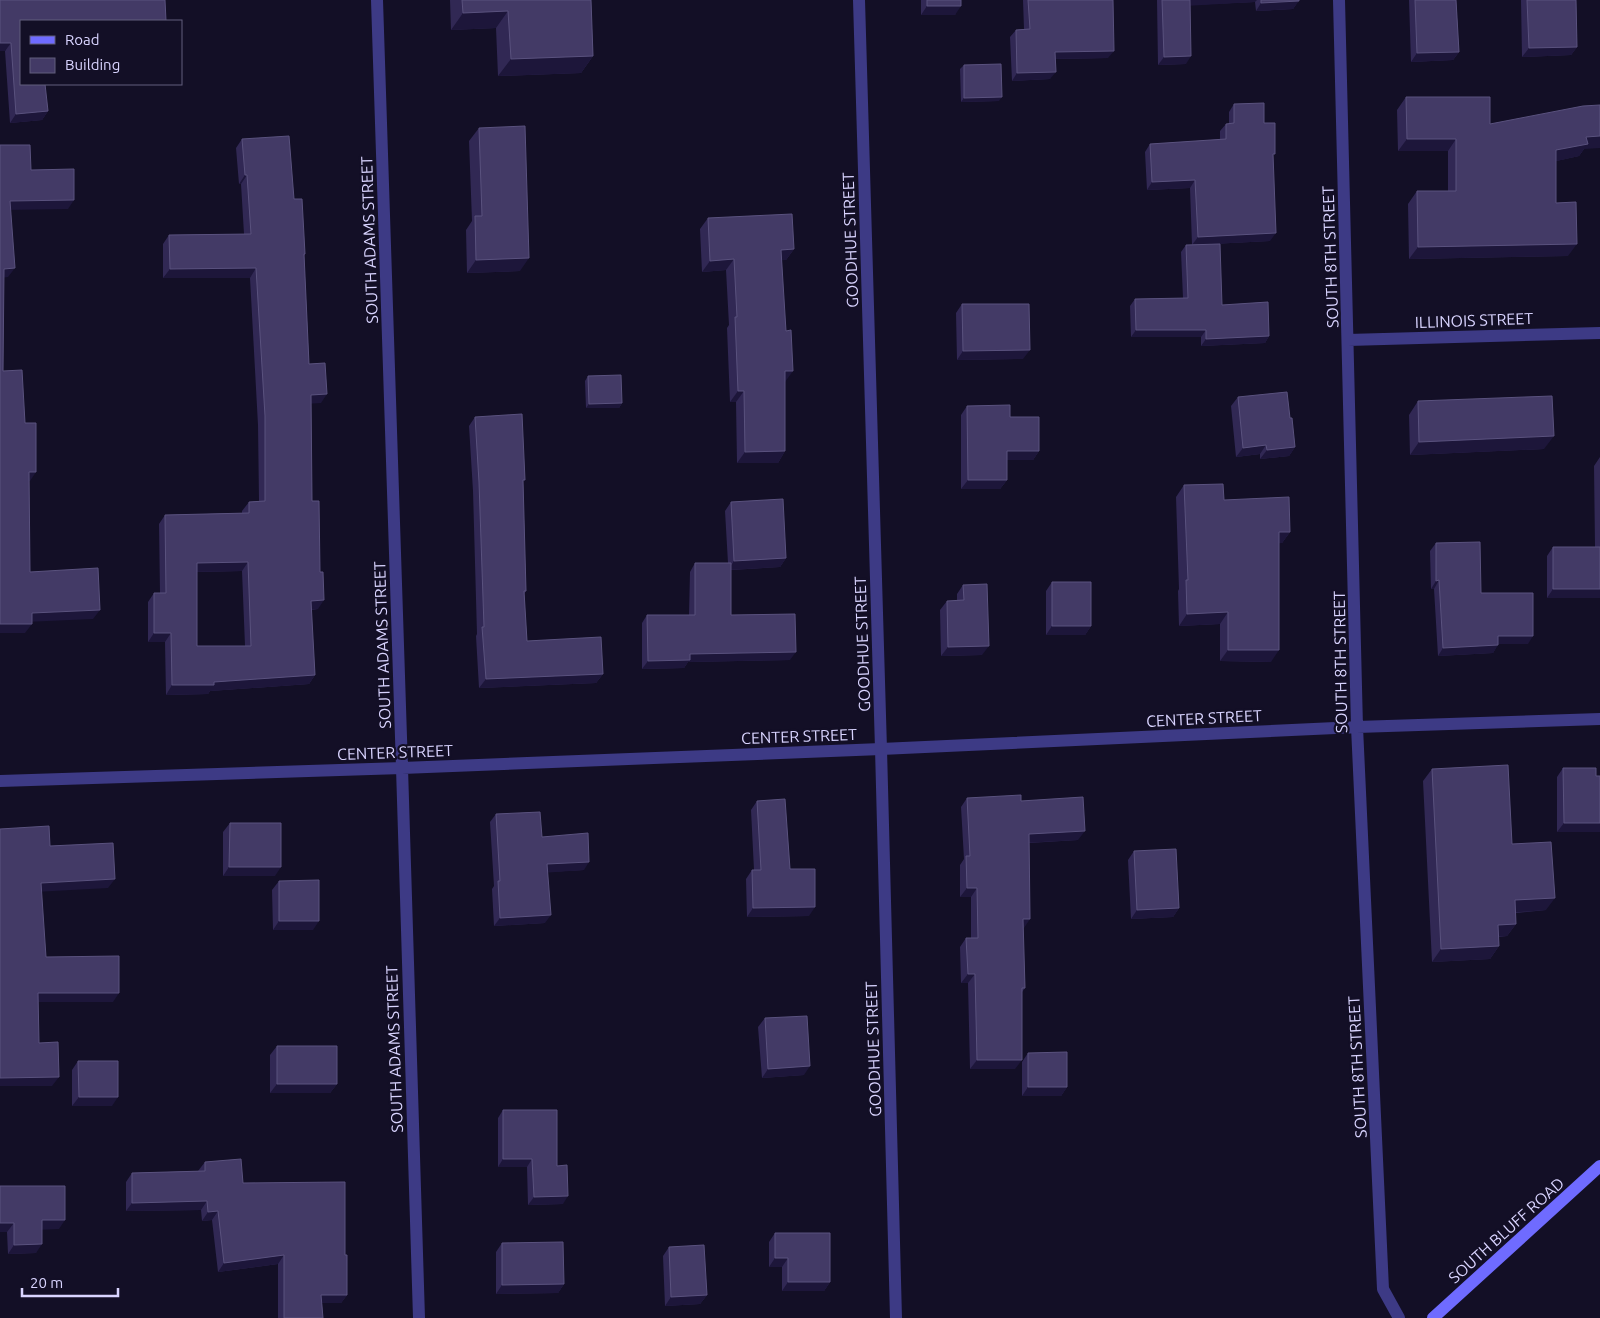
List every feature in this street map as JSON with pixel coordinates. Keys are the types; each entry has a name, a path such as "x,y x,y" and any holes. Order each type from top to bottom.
{"street":[{"name":"SOUTH ADAMS STREET","path":"377,0 418,1318"},
{"name":"GOODHUE STREET","path":"859,0 896,1318"},
{"name":"SOUTH 8TH STREET","path":"1339,0 1358,727 1383,1289 1398,1318"},
{"name":"ILLINOIS STREET","path":"1348,340 1600,333"},
{"name":"CENTER STREET","path":"0,781 402,768 881,749 1358,727 1600,719"},
{"name":"SOUTH BLUFF ROAD","path":"1433,1318 1600,1166"}],"building":[{"path":"0,0 165,0 166,20 20,20 20,85 45,85 48,111 16,114 11,43 0,43"},
{"path":"462,0 591,0 593,56 511,59 508,11 463,13"},
{"path":"927,0 961,0 961,6 927,6"},
{"path":"1028,0 1113,0 1114,51 1055,52 1056,72 1017,73 1016,30 1030,29"},
{"path":"1162,0 1190,0 1191,56 1164,57"},
{"path":"1261,0 1299,0 1299,1 1261,3"},
{"path":"1415,0 1456,0 1459,52 1417,53"},
{"path":"1527,0 1576,0 1577,47 1529,48"},
{"path":"1001,64 1002,97 964,98 964,65"},
{"path":"1406,97 1490,97 1490,124 1583,106 1600,105 1600,136 1586,137 1588,144 1556,150 1556,203 1576,202 1577,244 1418,247 1417,191 1456,191 1456,139 1407,139"},
{"path":"1264,103 1264,123 1275,123 1275,154 1273,154 1276,233 1198,237 1195,180 1152,182 1150,144 1226,139 1226,124 1234,123 1234,104"},
{"path":"525,126 529,258 476,260 475,216 482,216 479,128"},
{"path":"289,136 294,199 302,199 309,364 325,363 327,394 311,395 312,501 319,501 320,572 323,572 324,600 311,601 315,675 214,682 214,685 172,685 171,633 154,633 154,593 166,593 165,515 249,513 249,502 265,501 265,416 256,268 170,269 169,235 251,234 247,175 245,175 242,139","holes":["248,562 251,646 197,646 197,563"]},
{"path":"0,145 30,145 31,170 74,169 74,200 10,201 15,268 4,269 3,371 22,370 25,423 36,423 36,472 29,472 30,572 98,568 100,610 32,613 32,624 0,624"},
{"path":"792,214 794,249 781,250 786,331 791,330 793,371 785,371 785,451 745,452 744,391 738,391 734,259 710,261 708,218"},
{"path":"1220,244 1222,305 1268,302 1269,336 1206,339 1206,330 1136,330 1135,299 1188,298 1186,245"},
{"path":"962,304 1029,304 1030,350 963,351"},
{"path":"621,375 622,403 589,404 588,376"},
{"path":"1287,392 1295,447 1267,450 1266,445 1243,448 1238,397"},
{"path":"1552,396 1554,436 1419,442 1418,401"},
{"path":"1010,405 1010,417 1039,417 1039,451 1007,451 1007,480 968,480 967,406"},
{"path":"522,414 525,480 523,480 526,591 524,591 527,641 601,637 603,674 486,679 482,627 484,627 475,417"},
{"path":"1223,484 1224,500 1289,497 1290,532 1279,532 1279,650 1228,650 1228,612 1187,614 1186,580 1188,580 1184,485"},
{"path":"783,499 786,558 734,561 731,502"},
{"path":"1480,542 1481,593 1533,593 1533,636 1498,636 1498,645 1443,648 1439,580 1436,581 1436,543"},
{"path":"1553,547 1600,547 1600,589 1553,589"},
{"path":"695,563 731,563 731,615 795,614 796,652 690,654 690,660 648,661 647,615 695,615"},
{"path":"1052,582 1091,582 1091,626 1052,626"},
{"path":"987,584 989,646 948,647 947,601 964,600 963,585"},
{"path":"1508,765 1512,844 1551,842 1555,898 1515,900 1516,924 1498,925 1499,946 1441,949 1432,769"},
{"path":"1563,768 1596,768 1596,776 1600,776 1600,823 1564,823"},
{"path":"1021,795 1021,801 1083,797 1085,831 1029,834 1030,919 1023,919 1025,988 1022,988 1022,1060 977,1060 975,974 968,974 966,938 978,938 977,888 967,888 966,856 970,856 967,798"},
{"path":"785,799 790,869 815,869 815,907 753,908 752,870 761,870 757,801"},
{"path":"540,812 542,837 588,833 589,862 547,864 551,915 500,918 496,814"},
{"path":"230,823 281,823 281,867 229,867"},
{"path":"49,826 50,846 113,843 115,879 41,883 46,957 119,956 119,993 38,993 39,1043 58,1042 59,1077 0,1078 0,829"},
{"path":"1176,849 1179,908 1137,910 1134,851"},
{"path":"319,880 319,921 279,921 279,881"},
{"path":"807,1016 810,1066 768,1069 765,1018"},
{"path":"277,1046 337,1046 337,1084 277,1084"},
{"path":"1067,1052 1067,1087 1028,1087 1028,1053"},
{"path":"78,1061 118,1061 118,1097 79,1097"},
{"path":"503,1110 557,1110 557,1166 567,1165 568,1196 534,1197 532,1159 503,1159"},
{"path":"241,1159 243,1183 345,1182 347,1295 321,1295 323,1318 284,1318 284,1255 224,1263 218,1211 208,1212 207,1201 132,1203 132,1173 205,1171 205,1162"},
{"path":"0,1186 65,1186 65,1220 42,1220 42,1244 14,1245 14,1223 0,1223"},
{"path":"775,1233 830,1233 830,1282 788,1282 788,1258 775,1258"},
{"path":"563,1242 564,1284 502,1285 502,1243"},
{"path":"704,1245 707,1295 671,1297 669,1247"}]}
